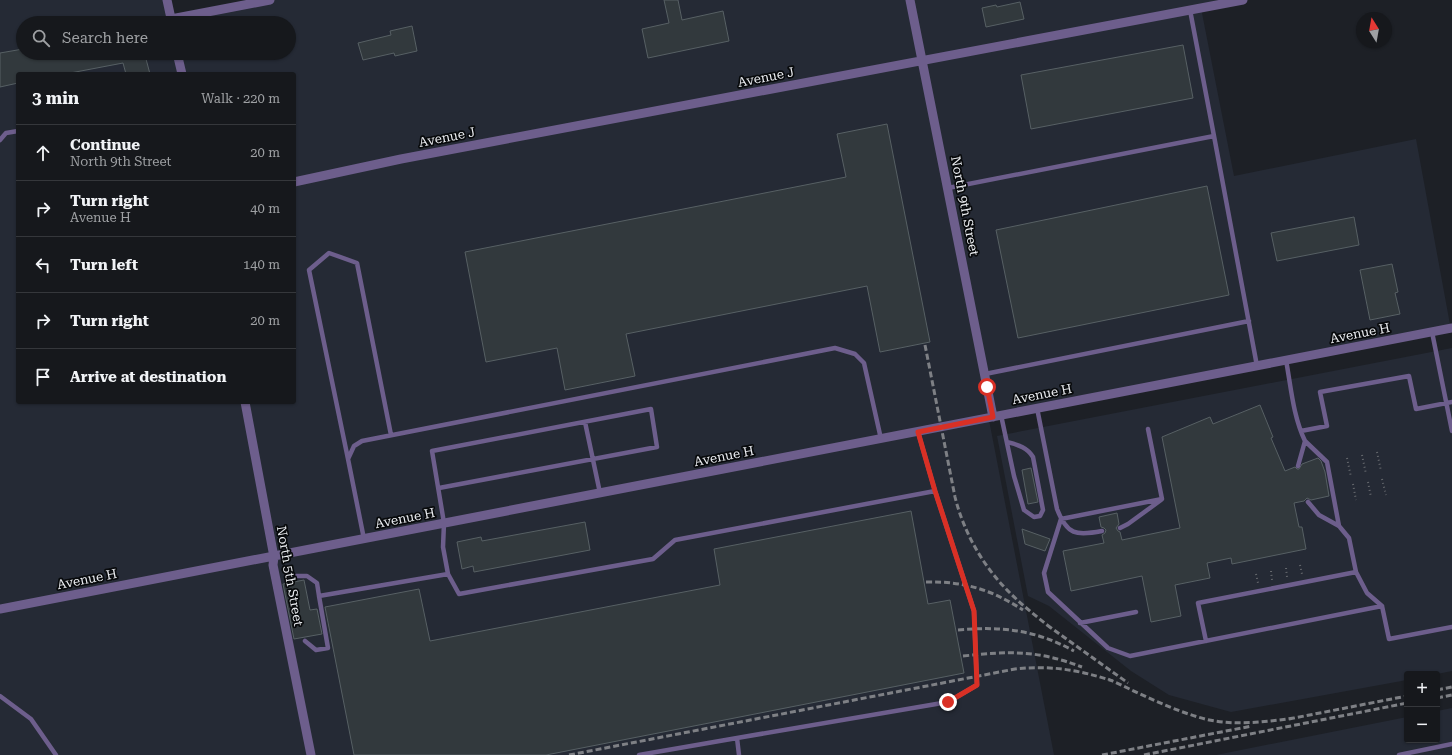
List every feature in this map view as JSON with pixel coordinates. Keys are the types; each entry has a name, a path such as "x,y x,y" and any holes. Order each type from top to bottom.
{"street":[{"path":"167,0 170,16"},
{"path":"195,16 270,0"},
{"name":"North 9th Street","path":"910,0 985,374 997,416"},
{"name":"Avenue J","path":"296,182 401,159 1243,0"},
{"path":"179,60 182,72"},
{"name":"Avenue H","path":"0,609 364,540 444,523 1452,328"},
{"name":"North 5th Street","path":"245,404 274,557 273,565 311,755"}],"lane":[{"path":"1190,10 1257,366"},
{"path":"0,140 6,133 16,131"},
{"path":"948,188 1214,136"},
{"path":"364,540 309,270 329,253 357,263 391,435"},
{"path":"985,374 1249,321"},
{"path":"1432,332 1452,432"},
{"path":"348,459 354,446 362,441 835,348 855,354 864,363 881,439"},
{"path":"1286,360 1294,406 1301,432 1305,441 1327,462 1339,526"},
{"path":"1301,432 1327,426 1320,392 1409,376 1416,409 1452,402"},
{"path":"1037,408 1057,509 1061,518 1067,528 1074,533 1102,532"},
{"path":"439,488 658,447 651,410 432,451 444,523 443,547 448,574 459,594 653,559 675,540 935,491"},
{"path":"997,416 1007,442 1014,476 1024,510 1034,517 1040,516 1043,510 1034,457 1030,451 1023,446 1007,442"},
{"path":"585,422 600,494"},
{"path":"1148,429 1162,499"},
{"path":"639,755 948,702 977,685 974,611 935,491 918,432"},
{"path":"1298,466 1305,441"},
{"path":"1061,518 1162,499"},
{"path":"1120,528 1128,524 1162,499"},
{"path":"1308,502 1319,515 1339,526 1349,538 1356,572 1367,593 1382,606 1389,639 1452,627"},
{"path":"1061,518 1044,573 1048,592 1108,648 1130,656 1382,606"},
{"path":"1206,641 1198,603 1356,572"},
{"path":"319,596 448,574"},
{"path":"296,576 307,576 317,583 328,648 316,650 305,641"},
{"path":"1080,623 1136,612"},
{"path":"0,696 31,719 56,755"},
{"path":"737,738 738,755"},
{"path":"1399,755 1452,744"}],"path":[{"path":"1377,452 1381,471"},
{"path":"1362,455 1366,474"},
{"path":"1348,458 1351,477"},
{"path":"1382,478 1386,494"},
{"path":"1368,482 1371,497"},
{"path":"1353,484 1356,500"},
{"path":"1300,565 1302,576"},
{"path":"1286,568 1288,579"},
{"path":"1271,571 1273,582"},
{"path":"1256,574 1258,584"}],"shaded area":[{"path":"0,0 167,0 170,16 16,16 16,60 296,60 296,16 187,16 270,0 1243,0 1201,8 1234,176 1416,139 1451,330 989,420 1054,755 0,755"},
{"path":"1452,348 1452,671 1440,673 1440,671 1404,671 1404,681 1231,712 1169,695 1131,671 1049,606 1028,596 997,436"},
{"path":"1452,708 1452,755 1216,755 1404,718 1404,743 1440,743 1440,710"}],"building":[{"path":"664,0 678,0 682,20 723,11 729,41 648,58 642,29 669,23"},
{"path":"1020,2 1024,19 986,27 982,8 996,5 997,7"},
{"path":"412,26 417,51 395,56 394,53 363,60 358,43 391,35 390,31"},
{"path":"1183,45 1193,98 1031,129 1021,75"},
{"path":"16,50 16,60 146,60 149,72 125,72 123,63 76,72 16,72 16,83 0,87 0,53"},
{"path":"887,124 930,342 880,352 867,286 626,334 635,376 565,390 557,348 486,362 465,252 846,177 837,134"},
{"path":"1207,186 1229,295 1018,338 996,230"},
{"path":"1354,217 1359,245 1277,261 1271,233"},
{"path":"1392,264 1398,292 1395,293 1400,314 1370,320 1360,270"},
{"path":"1260,405 1273,437 1271,438 1285,471 1295,467 1299,469 1302,464 1318,458 1321,461 1325,472 1329,496 1311,500 1307,498 1304,501 1294,503 1299,527 1302,527 1306,549 1232,564 1231,558 1207,563 1210,578 1175,585 1181,616 1151,622 1142,576 1071,591 1063,551 1104,543 1102,535 1106,530 1101,527 1099,517 1117,513 1119,524 1116,528 1120,532 1122,540 1180,528 1162,437 1210,417 1213,424"},
{"path":"1031,468 1038,502 1028,504 1022,470"},
{"path":"911,511 928,604 950,600 964,673 546,755 354,755 325,607 419,589 430,641 720,585 714,549"},
{"path":"585,522 590,550 474,572 473,566 462,569 457,542 481,537 482,541"},
{"path":"1022,529 1050,539 1045,551 1025,544"},
{"path":"304,580 310,610 317,609 322,634 294,639 283,584"}],"railway":[{"path":"925,345 955,497 969,536 983,560 1000,582 1019,602 1051,628"},
{"path":"926,582 953,583 977,588 1000,597 1023,610"},
{"path":"1047,625 1128,683"},
{"path":"958,630 1004,629 1018,631 1046,638 1074,651"},
{"path":"963,656 996,653 1024,653 1051,657 1082,667"},
{"path":"569,755 1015,669 1065,669 1113,681"},
{"path":"1108,679 1168,706 1205,719 1238,723 1294,718"},
{"path":"1440,689 1452,687"},
{"path":"1440,697 1452,695"},
{"path":"1289,719 1404,697"},
{"path":"1144,755 1404,704"},
{"path":"1102,755 1252,726"}],"route":[{"path":"948,702 977,685 974,611 935,491 918,432 993,417 987,387"}]}
